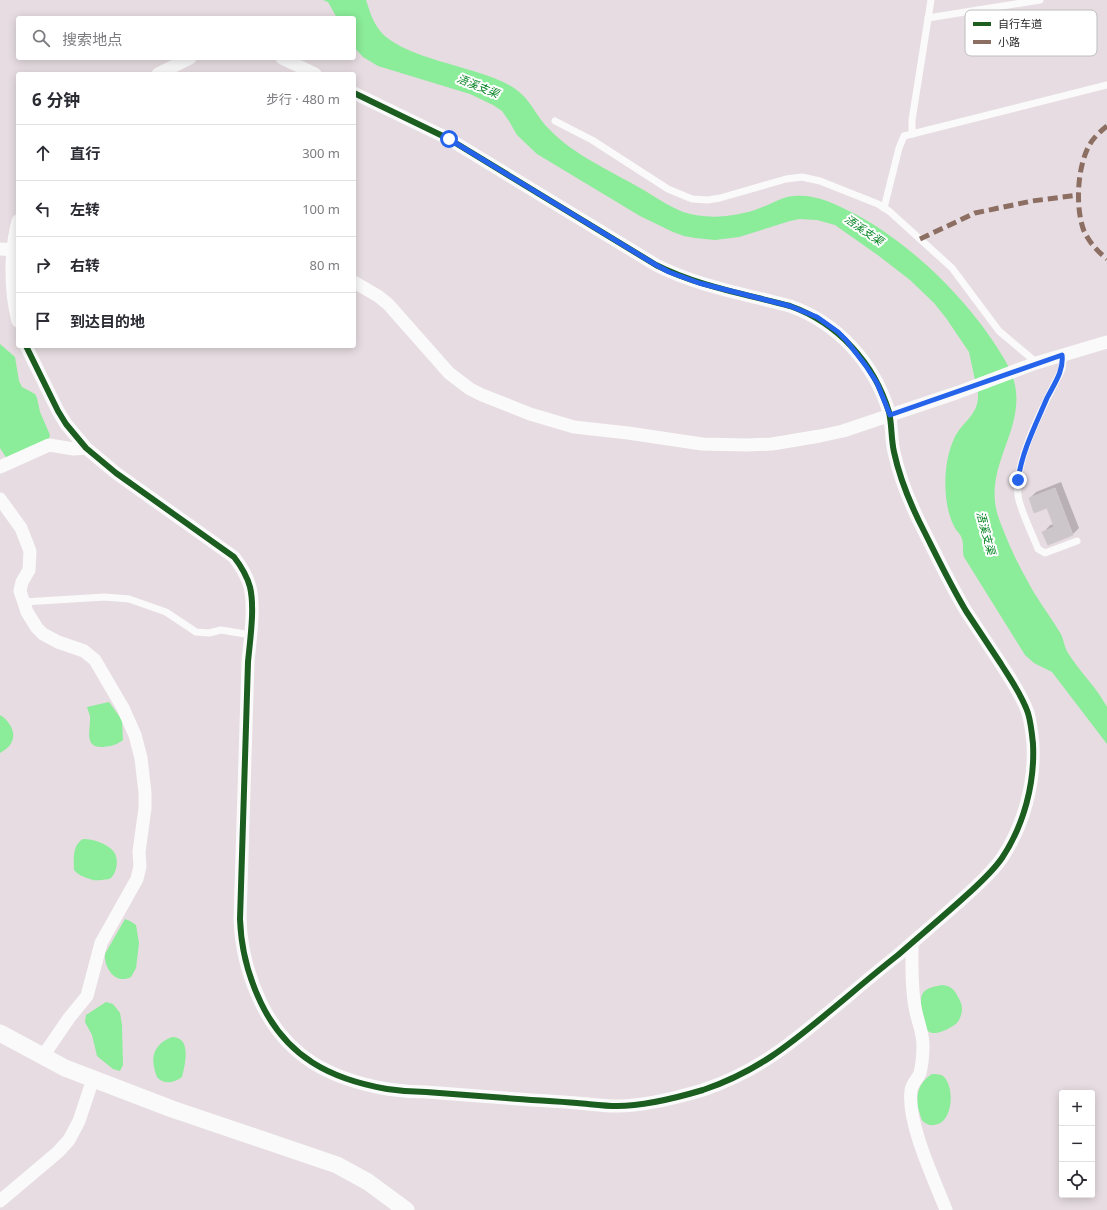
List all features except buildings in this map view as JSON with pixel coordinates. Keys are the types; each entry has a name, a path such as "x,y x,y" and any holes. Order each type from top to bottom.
{"street":[{"path":"162,72 186,60"},
{"path":"286,60 311,72"},
{"path":"27,348 58,410 71,430 86,448 116,473 234,557 241,566 250,587 252,597 251,635 248,662 240,919 242,947 249,976 267,1016 274,1027 292,1047 310,1062 321,1068 351,1080 390,1090 618,1106 662,1100 719,1084 754,1068 787,1046 941,919 994,870 1008,849 1019,824 1030,783 1033,740 1031,725 1022,700 963,606 924,532 904,483 894,451 890,415 877,383 866,366 842,336 817,317 790,306 699,283 669,272 449,139 356,94"},
{"path":"16,231 16,250 12,285 16,309"},
{"path":"0,249 16,250"},
{"path":"356,283 378,296 388,304 449,373 470,389 482,395 530,414 574,427 702,444 772,444 842,431 959,392 1035,364 1107,342"},
{"path":"0,467 49,445 74,449 86,448"},
{"path":"0,499 21,528 30,551 29,570 22,582 20,591 27,612 37,628 43,634 58,642 84,651 95,660 123,708 136,735 141,758 145,793 145,808 139,852 140,866 137,880 101,943 87,996 69,1018 43,1056"},
{"path":"912,943 913,997 922,1034 923,1046 920,1073 910,1091 911,1106 917,1134 946,1210"},
{"path":"0,1033 65,1068 172,1110 337,1165 368,1182 406,1210"},
{"path":"0,1201 58,1152 69,1140 78,1121 93,1079"}],"lane":[{"path":"912,134 912,120 931,0"},
{"path":"978,10 1040,0"},
{"path":"928,18 965,12"},
{"path":"884,208 899,148 904,136 1107,85"},
{"path":"555,121 592,140 668,189 692,199 708,200 720,198 786,179 802,177 820,181 878,204 952,268 999,331 1035,364"},
{"path":"1062,355 1062,369 1043,408 1024,454 1019,471 1018,495 1038,549 1045,553 1077,541"},
{"path":"23,602 106,597 129,599 166,612 196,632 209,633 221,630 251,635"}],"water":[{"name":"浯溪支渠","path":"323,0 366,0 378,28 388,38 402,47 438,61 495,78 509,85 527,100 544,123 558,138 592,162 677,210 712,217 742,214 789,197 809,196 817,198 837,205 874,225 918,257 939,276 976,318 992,340 1006,362 1015,383 1016,403 1013,422 996,478 995,498 999,519 1019,566 1034,593 1061,634 1068,653 1107,706 1107,744 1052,672 1034,663 1025,655 964,557 961,537 954,526 947,506 945,482 950,448 957,433 976,408 978,394 969,352 934,303 910,280 835,225 817,220 799,219 739,237 715,240 684,236 673,232 640,216 537,154 517,135 502,111 493,105 470,94 378,66 363,57 356,49 356,16 336,16 328,2"},
{"path":"0,344 15,357 19,381 22,387 35,394 40,412 50,435 48,442 7,459 0,448"},
{"path":"109,702 122,720 123,740 111,746 97,746 90,741 90,716 87,707"},
{"path":"0,715 10,724 13,737 9,746 0,753"},
{"path":"83,839 100,842 108,846 114,852 116,855 117,865 111,878 93,880 81,876 74,870 75,849 79,842"},
{"path":"125,919 136,925 139,943 136,968 131,977 120,979 112,974 106,965 105,954"},
{"path":"942,985 953,989 956,993 961,1003 962,1013 957,1023 954,1025 943,1031 931,1033 928,1031 924,1022 921,998 927,989"},
{"path":"106,1002 113,1004 120,1013 122,1025 123,1065 120,1071 113,1069 97,1056 92,1035 85,1022 86,1015"},
{"path":"172,1037 178,1038 185,1046 185,1066 182,1077 176,1081 166,1082 157,1077 153,1059 154,1053 160,1044"},
{"path":"932,1074 940,1075 946,1079 951,1094 949,1112 945,1119 939,1124 930,1125 922,1120 917,1100 921,1086"}],"marked path":[{"path":"1107,126 1090,144 1082,164 1079,187 1079,211 1084,231 1088,239 1107,259"},
{"path":"920,239 975,213 1032,201 1079,195"}],"cycle path":[{"path":"27,348 58,411 66,424 86,448 116,473 234,557 247,579 250,587 252,614 248,662 240,919 242,941 252,983 261,1003 272,1022 284,1038 297,1051 329,1072 366,1085 387,1089 628,1106 682,1096 722,1083 771,1057 800,1036 898,955 991,872 1010,845 1022,818 1030,789 1032,774 1033,744 1030,721 1026,706 960,602 916,514 903,483 893,447 889,412 874,377 864,361 852,347 824,323 807,313 790,306 688,279 656,265 449,139 356,94"}],"route":[{"path":"449,139 669,272 699,283 790,306 817,317 838,332 866,366 877,383 890,415 1062,355 1062,369 1028,443 1019,471 1018,480"}]}
